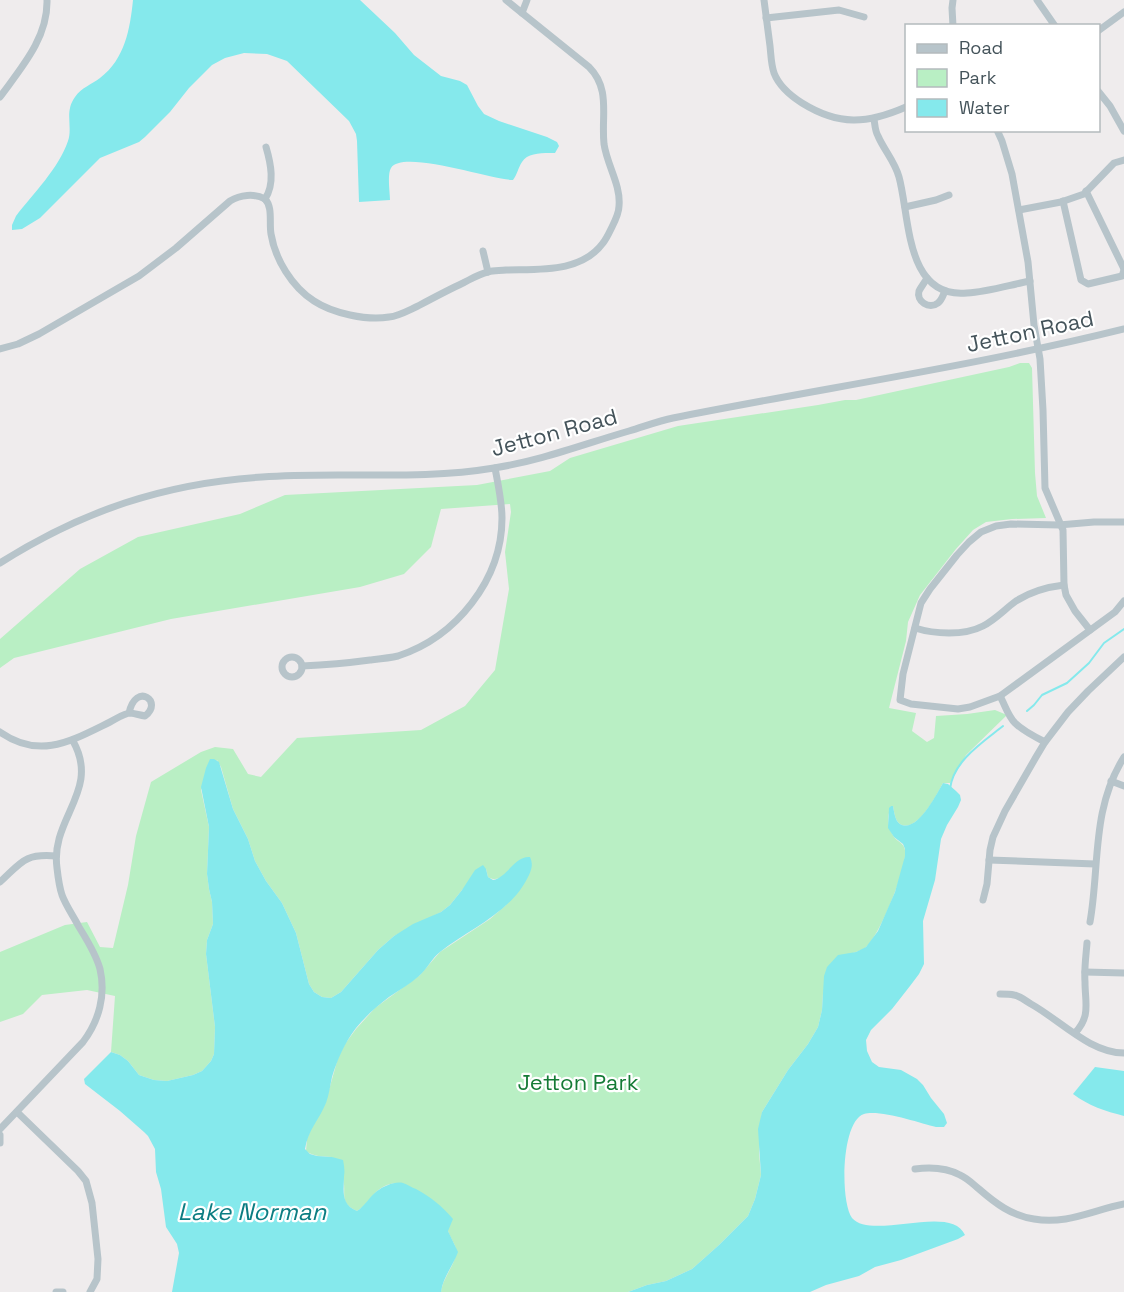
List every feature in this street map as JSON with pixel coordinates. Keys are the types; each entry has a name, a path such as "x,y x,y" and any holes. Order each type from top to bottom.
{"street":[{"path":"0,97 42,33 47,0"},
{"path":"0,348 8,348 39,334 139,276 176,248 230,201 251,195 268,202 272,238 288,274 305,295 334,310 371,317 390,317 488,272 561,267 585,260 604,242 616,219 620,204 605,150 603,94 598,77 579,58 506,0"},
{"path":"522,13 526,0"},
{"path":"764,0 774,72 788,92 811,108 828,116 849,120 874,119 905,107"},
{"path":"952,24 953,0"},
{"path":"1037,0 1054,24"},
{"path":"766,18 839,10 864,17"},
{"path":"1100,30 1124,12"},
{"path":"1100,94 1124,131"},
{"path":"874,119 878,137 898,175 913,253 918,266 927,278 945,291 967,294 1030,281"},
{"path":"998,132 1009,165 1027,254 1040,359 1045,488 1063,530 1064,585 1069,603 1090,630"},
{"path":"265,199 270,187 271,176 266,147"},
{"path":"1019,210 1084,194 1114,163 1124,160"},
{"path":"1063,201 1081,280 1088,284 1122,276 1124,270 1086,191"},
{"path":"905,207 949,195"},
{"path":"483,251 488,272"},
{"path":"927,278 919,295 927,305 931,306 940,302 945,291"},
{"name":"Jetton Road","path":"0,563 52,533 90,515 152,494 193,485 264,476 432,474 495,468 542,457 669,419 1124,329"},
{"path":"302,666 398,656 433,639 453,625 476,597 486,580 495,556 502,517 495,468"},
{"path":"1124,522 1059,525 1011,524 996,526 981,532 969,542 921,603 903,674 900,700 911,704 958,709 1000,696 1115,612 1124,601"},
{"path":"915,628 944,633 981,627 1025,596 1064,585"},
{"path":"983,900 991,843 999,824 1046,742 1068,712 1124,657"},
{"path":"1000,696 1016,723 1046,742"},
{"path":"0,732 37,747 62,744 73,741 129,713"},
{"path":"0,1129 83,1042 96,1022 101,1000 99,968 62,894 57,873 56,856 59,837 77,796 82,778 80,755 73,741"},
{"path":"1090,922 1095,892 1095,864 1100,821 1111,781 1124,757"},
{"path":"1111,781 1124,786"},
{"path":"0,882 24,859 42,855 56,856"},
{"path":"989,860 1095,864"},
{"path":"1075,1033 1084,1020 1087,1008 1085,972 1087,943"},
{"path":"1085,972 1124,973"},
{"path":"1000,994 1015,995 1046,1012 1099,1048 1124,1053"},
{"path":"17,1112 86,1181 92,1203 98,1259 97,1279 90,1292"},
{"path":"0,1135 0,1143"},
{"path":"915,1169 935,1168 958,1174 1010,1212 1033,1219 1066,1220 1124,1204"},
{"path":"56,1292 63,1292"}],"green space":[{"name":"Jetton Park","path":"1020,363 1029,363 1032,368 1037,496 1046,518 986,522 973,530 956,549 920,595 908,622 906,641 889,708 916,713 912,731 927,742 934,738 936,716 995,710 1007,715 966,755 950,783 943,783 926,811 913,823 906,826 898,823 893,806 891,806 888,818 890,829 894,837 902,844 905,858 885,917 865,948 838,956 823,993 818,1027 762,1112 759,1153 761,1175 748,1216 692,1269 666,1281 628,1292 441,1292 456,1254 448,1231 399,1183 384,1186 357,1211 351,1208 345,1201 343,1178 332,1157 315,1155 306,1151 307,1139 325,1104 338,1058 345,1044 375,1008 420,975 440,952 490,919 506,905 515,864 503,876 496,879 488,877 486,869 441,912 394,936 378,950 341,992 331,998 322,997 314,992 309,984 296,933 282,903 255,861 248,839 233,809 217,760 201,790 209,827 207,874 213,924 207,940 206,954 215,1027 214,1054 211,1061 202,1071 167,1081 139,1075 128,1061 111,1052 115,996 87,990 42,995 23,1014 0,1022 0,952 65,925 87,922 100,947 113,948 128,885 136,836 151,782 201,752 215,747 233,749 248,774 261,777 297,738 421,730 465,706 495,670 509,589 505,552 511,512 510,504 441,509 431,547 404,574 360,587 171,619 14,658 0,668 0,639 80,569 138,537 240,514 285,495 477,485 550,471 570,458 678,426 856,400"}],"water":[{"path":"133,0 360,0 395,33 414,55 441,76 467,85 484,114 547,137 557,142 559,146 555,153 528,156 513,180 429,163 399,163 390,171 390,200 359,202 357,141 349,121 287,61 267,54 244,53 225,58 212,65 189,88 170,112 139,142 100,158 40,218 22,229 12,230 16,216 38,190 64,151 69,135 70,108 75,97 100,78 121,53 128,32"},
{"name":"Lake Norman","path":"210,759 219,762 233,809 248,839 255,861 282,903 296,933 309,984 314,992 322,997 331,998 341,992 378,950 394,936 450,905 475,870 483,865 488,877 493,880 503,875 515,863 530,857 532,866 522,888 502,909 440,952 419,976 380,1004 356,1028 339,1058 326,1103 306,1142 305,1149 310,1154 343,1160 345,1201 357,1211 380,1189 390,1184 400,1183 416,1189 449,1214 453,1219 448,1231 458,1252 441,1292 172,1292 179,1253 177,1244 166,1227 161,1189 156,1172 155,1149 144,1132 85,1084 84,1079 111,1052 128,1061 139,1075 167,1081 202,1071 214,1054 215,1027 206,954 207,940 213,924 207,874 209,827 201,787"},
{"path":"943,783 956,791 961,800 941,839 935,880 923,921 924,964 910,986 871,1030 866,1040 867,1051 872,1062 879,1067 901,1070 917,1079 944,1114 947,1123 944,1127 936,1127 879,1113 864,1114 856,1120 851,1131 847,1146 844,1180 848,1209 852,1218 862,1224 876,1226 944,1222 957,1226 965,1235 901,1260 875,1267 859,1276 810,1292 628,1292 666,1281 692,1269 748,1216 761,1175 758,1129 762,1112 818,1027 827,967 838,955 856,952 866,947 878,931 895,892 905,849 888,828 889,808 893,806 898,823 906,826 913,823 926,811"},
{"path":"1095,1067 1124,1071 1124,1116 1097,1108 1073,1094"}],"waterway":[{"path":"1027,711 1042,695 1067,683 1089,663 1104,643 1124,629"},
{"path":"950,789 952,779 963,761 1003,726"}]}
